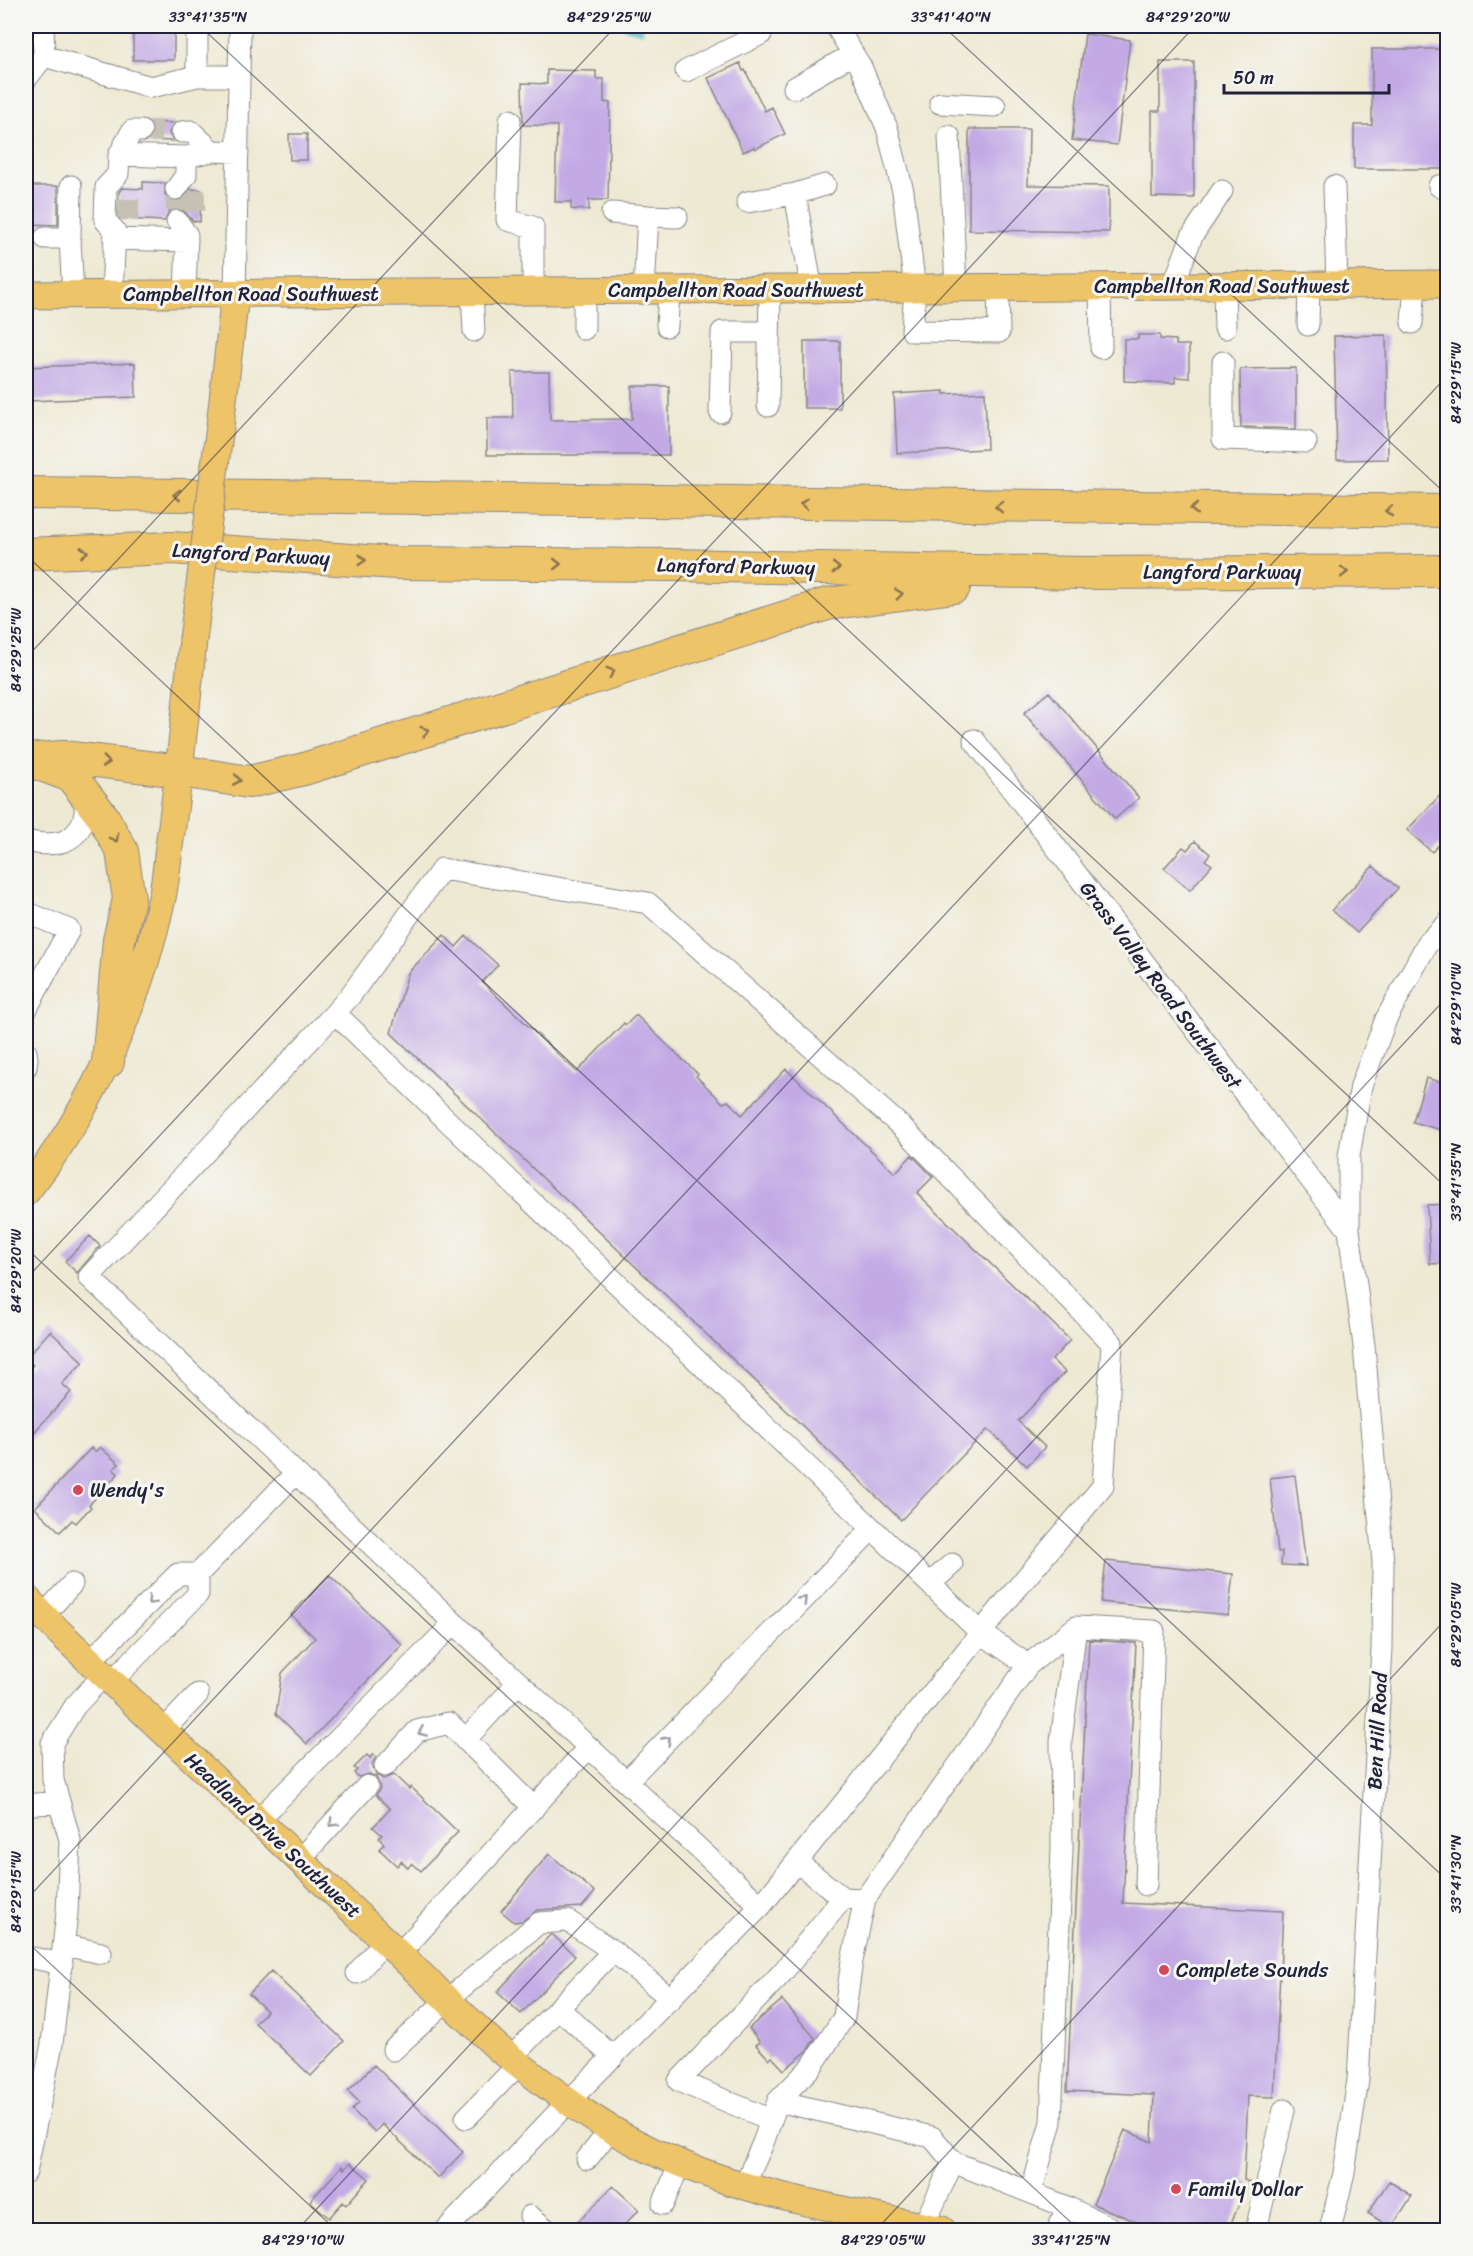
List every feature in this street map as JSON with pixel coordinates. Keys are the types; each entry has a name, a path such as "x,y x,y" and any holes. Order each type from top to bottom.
{"highway":[{"path":"26,493 1448,511"},
{"name":"Langford Parkway","path":"26,554 171,548 396,563 683,565 1080,573 1448,571"},
{"path":"26,760 63,757 249,782 304,769 826,604 1080,573"},
{"path":"26,760 71,776 103,817 122,851 129,899 119,940 108,1062"}],"main road":[{"name":"Campbellton Road Southwest","path":"26,296 1448,284"},
{"path":"30,1179 49,1163 108,1062 135,998 162,896 180,771 193,640 235,295"},
{"name":"Headland Drive Southwest","path":"34,1607 447,2000 518,2064 567,2103 639,2145 708,2175 884,2224 932,2229"}],"street":[{"path":"26,79 44,56 43,26"},
{"path":"197,26 197,76"},
{"path":"235,295 240,26"},
{"path":"836,26 861,67 887,128 903,191 915,289 912,331 999,332 998,288"},
{"path":"686,71 761,34"},
{"path":"794,88 853,54"},
{"path":"44,56 151,87 197,76 239,76"},
{"path":"940,103 995,106"},
{"path":"510,120 507,220 533,227 533,292"},
{"path":"141,131 132,131 122,172 106,186 105,220 119,230 186,230 185,295"},
{"path":"182,132 191,131 212,151 238,152"},
{"path":"949,136 956,288"},
{"path":"122,172 186,178 212,151"},
{"path":"747,202 795,194 825,184"},
{"path":"70,186 73,296"},
{"path":"1334,186 1337,285"},
{"path":"1173,286 1192,236 1222,191"},
{"path":"795,194 812,290"},
{"path":"612,213 677,217"},
{"path":"648,216 657,291 667,326"},
{"path":"112,295 119,230"},
{"path":"45,238 70,238"},
{"path":"1308,325 1309,285"},
{"path":"1413,322 1414,285"},
{"path":"1224,286 1225,328"},
{"path":"1101,287 1101,348"},
{"path":"584,291 584,329"},
{"path":"768,406 770,291"},
{"path":"472,292 474,331"},
{"path":"720,412 722,332 769,332"},
{"path":"1223,363 1223,439 1306,442"},
{"name":"Grass Valley Road Southwest","path":"974,741 1349,1230"},
{"path":"26,841 43,845 65,842 77,831 85,814 83,789"},
{"path":"446,2230 567,2103 742,1928 761,1906 797,1862 981,1633 1103,1486 1112,1343 903,1128 648,903 442,869 350,996 88,1277 518,1683 761,1906"},
{"path":"26,912 69,930 26,1011"},
{"name":"Ben Hill Road","path":"1330,2230 1344,2173 1358,2080 1382,1648 1383,1562 1364,1346 1349,1230 1349,1156 1361,1086 1386,1019 1428,944 1448,923"},
{"path":"335,1013 981,1633 1028,1665"},
{"path":"26,1052 26,1067"},
{"path":"102,1673 198,1594 198,1574 295,1474"},
{"path":"626,1782 872,1529"},
{"path":"930,1584 952,1564"},
{"path":"26,2172 31,2119 52,2044 67,1913 70,1840 53,1780 52,1743 75,1706 178,1574 198,1574"},
{"path":"34,1607 72,1584"},
{"path":"258,1820 454,1623"},
{"path":"1030,2193 1051,2122 1062,1849 1061,1741 1076,1627"},
{"path":"744,2186 774,2110 812,2066 844,2017 852,1961 865,1899 1028,1665 1076,1627 1155,1631 1146,1885"},
{"path":"465,1740 518,1683"},
{"path":"163,1731 198,1694"},
{"path":"385,1766 417,1731 449,1724 534,1808"},
{"path":"357,1973 392,1948 534,1808 590,1747"},
{"path":"299,1860 367,1786"},
{"path":"26,1805 59,1802"},
{"path":"797,1862 843,1898 865,1899"},
{"path":"843,1898 782,1973 679,2081 774,2110 932,2137 953,2162 1066,2207 1115,2230"},
{"path":"393,2050 447,2000 539,1923 568,1922 613,1951 671,1999"},
{"path":"466,2118 518,2064 558,2008 613,1951"},
{"path":"28,1957 101,1953"},
{"path":"558,2008 613,2057"},
{"path":"1256,2230 1284,2110"},
{"path":"587,2159 611,2129"},
{"path":"932,2229 953,2162"},
{"path":"663,2204 680,2163"},
{"path":"1058,2230 1066,2207"},
{"path":"530,2216 547,2230"}],"building":[{"path":"133,26 174,26 174,60 133,60"},
{"path":"1085,34 1130,40 1117,145 1072,140"},
{"path":"1372,49 1448,49 1448,169 1354,169 1354,125 1372,125"},
{"path":"1160,62 1194,62 1194,198 1152,197 1152,111 1160,111"},
{"path":"740,63 765,111 772,107 785,134 755,149 754,147 743,152 708,78"},
{"path":"547,70 596,71 596,79 604,79 604,102 610,103 608,200 589,200 589,210 571,209 571,202 555,202 557,126 523,125 522,83 547,84"},
{"path":"150,122 173,123 169,133 173,141 149,140 154,132"},
{"path":"969,129 1029,129 1028,185 1109,186 1109,232 969,230"},
{"path":"289,134 307,134 307,160 290,160"},
{"path":"143,182 165,183 165,195 174,202 182,200 191,189 201,190 200,222 193,221 183,210 176,208 169,211 165,221 122,219 118,215 119,192 122,188 143,189"},
{"path":"26,186 58,186 58,225 26,224"},
{"path":"1138,335 1160,335 1160,339 1176,340 1176,345 1189,345 1189,378 1175,377 1175,383 1124,381 1124,339 1138,339"},
{"path":"1386,335 1388,459 1337,460 1334,336"},
{"path":"804,341 840,341 840,408 804,408"},
{"path":"135,363 136,397 26,401 26,367"},
{"path":"1296,368 1296,429 1241,427 1240,369"},
{"path":"512,372 549,372 550,420 632,419 632,386 669,386 669,455 487,455 487,418 513,418"},
{"path":"944,391 944,394 985,392 987,449 897,453 894,394"},
{"path":"1049,692 1139,798 1115,819 1024,713"},
{"path":"1448,787 1448,835 1432,852 1407,830"},
{"path":"1195,841 1210,854 1205,860 1212,865 1190,890 1164,868 1183,847 1187,850"},
{"path":"1373,866 1398,888 1357,933 1332,910"},
{"path":"444,935 456,947 466,936 498,965 482,982 577,1072 624,1023 626,1025 636,1015 698,1074 696,1076 723,1103 728,1101 742,1115 786,1069 895,1173 912,1155 933,1177 917,1193 1070,1340 1052,1360 1065,1372 1018,1421 1045,1447 1027,1466 988,1429 901,1520 391,1033 408,973"},
{"path":"1426,1078 1448,1084 1448,1132 1413,1122"},
{"path":"1448,1204 1448,1263 1430,1264 1427,1205"},
{"path":"90,1236 100,1246 77,1273 65,1261"},
{"path":"50,1331 83,1362 62,1384 71,1392 26,1441 26,1373 33,1365 26,1358"},
{"name":"Wendy's","path":"100,1447 119,1464 113,1469 118,1474 89,1505 91,1507 76,1523 72,1520 60,1532 35,1508 91,1448 95,1452"},
{"path":"1295,1475 1306,1566 1281,1565 1282,1552 1278,1552 1270,1478"},
{"path":"1106,1561 1233,1574 1228,1615 1101,1602"},
{"path":"329,1575 402,1645 307,1744 276,1714 282,1673 315,1638 291,1615"},
{"path":"1089,1640 1136,1643 1123,1903 1283,1911 1274,2097 1248,2096 1244,2180 1249,2182 1228,2230 1156,2230 1093,2204 1125,2130 1152,2142 1154,2095 1067,2091"},
{"path":"373,1754 376,1757 372,1764 376,1775 383,1779 394,1775 409,1789 411,1787 458,1832 421,1871 412,1863 408,1868 401,1861 397,1866 379,1849 384,1844 379,1838 382,1835 373,1827 390,1809 376,1795 380,1788 376,1777 369,1774 358,1777 354,1773 357,1770 354,1768 367,1755 370,1758"},
{"path":"549,1854 595,1892 582,1907 538,1910 522,1921 514,1922 501,1911"},
{"path":"550,1935 553,1935 575,1956 521,2014 497,1992"},
{"path":"271,1971 344,2041 311,2076 255,2023 267,2011 249,1994"},
{"path":"782,2000 815,2038 807,2051 784,2070 756,2045 760,2042 749,2028"},
{"path":"374,2065 463,2152 438,2178 382,2124 375,2132 352,2110 359,2102 348,2091"},
{"path":"350,2163 369,2179 346,2205 343,2202 329,2218 310,2201 342,2166 344,2169"},
{"path":"1389,2181 1412,2196 1391,2228 1368,2213"},
{"path":"613,2186 639,2210 619,2230 570,2230"}],"waterway":[{"path":"626,26 640,30"}],"tunnel":[{"path":"141,131 182,132"},
{"path":"128,220 129,189"},
{"path":"176,189 177,221"},
{"path":"194,190 195,221"}],"place":[{"name":"Wendy's","path":"78,1490"},
{"name":"Complete Sounds","path":"1164,1970"},
{"name":"Family Dollar","path":"1176,2189"}]}
